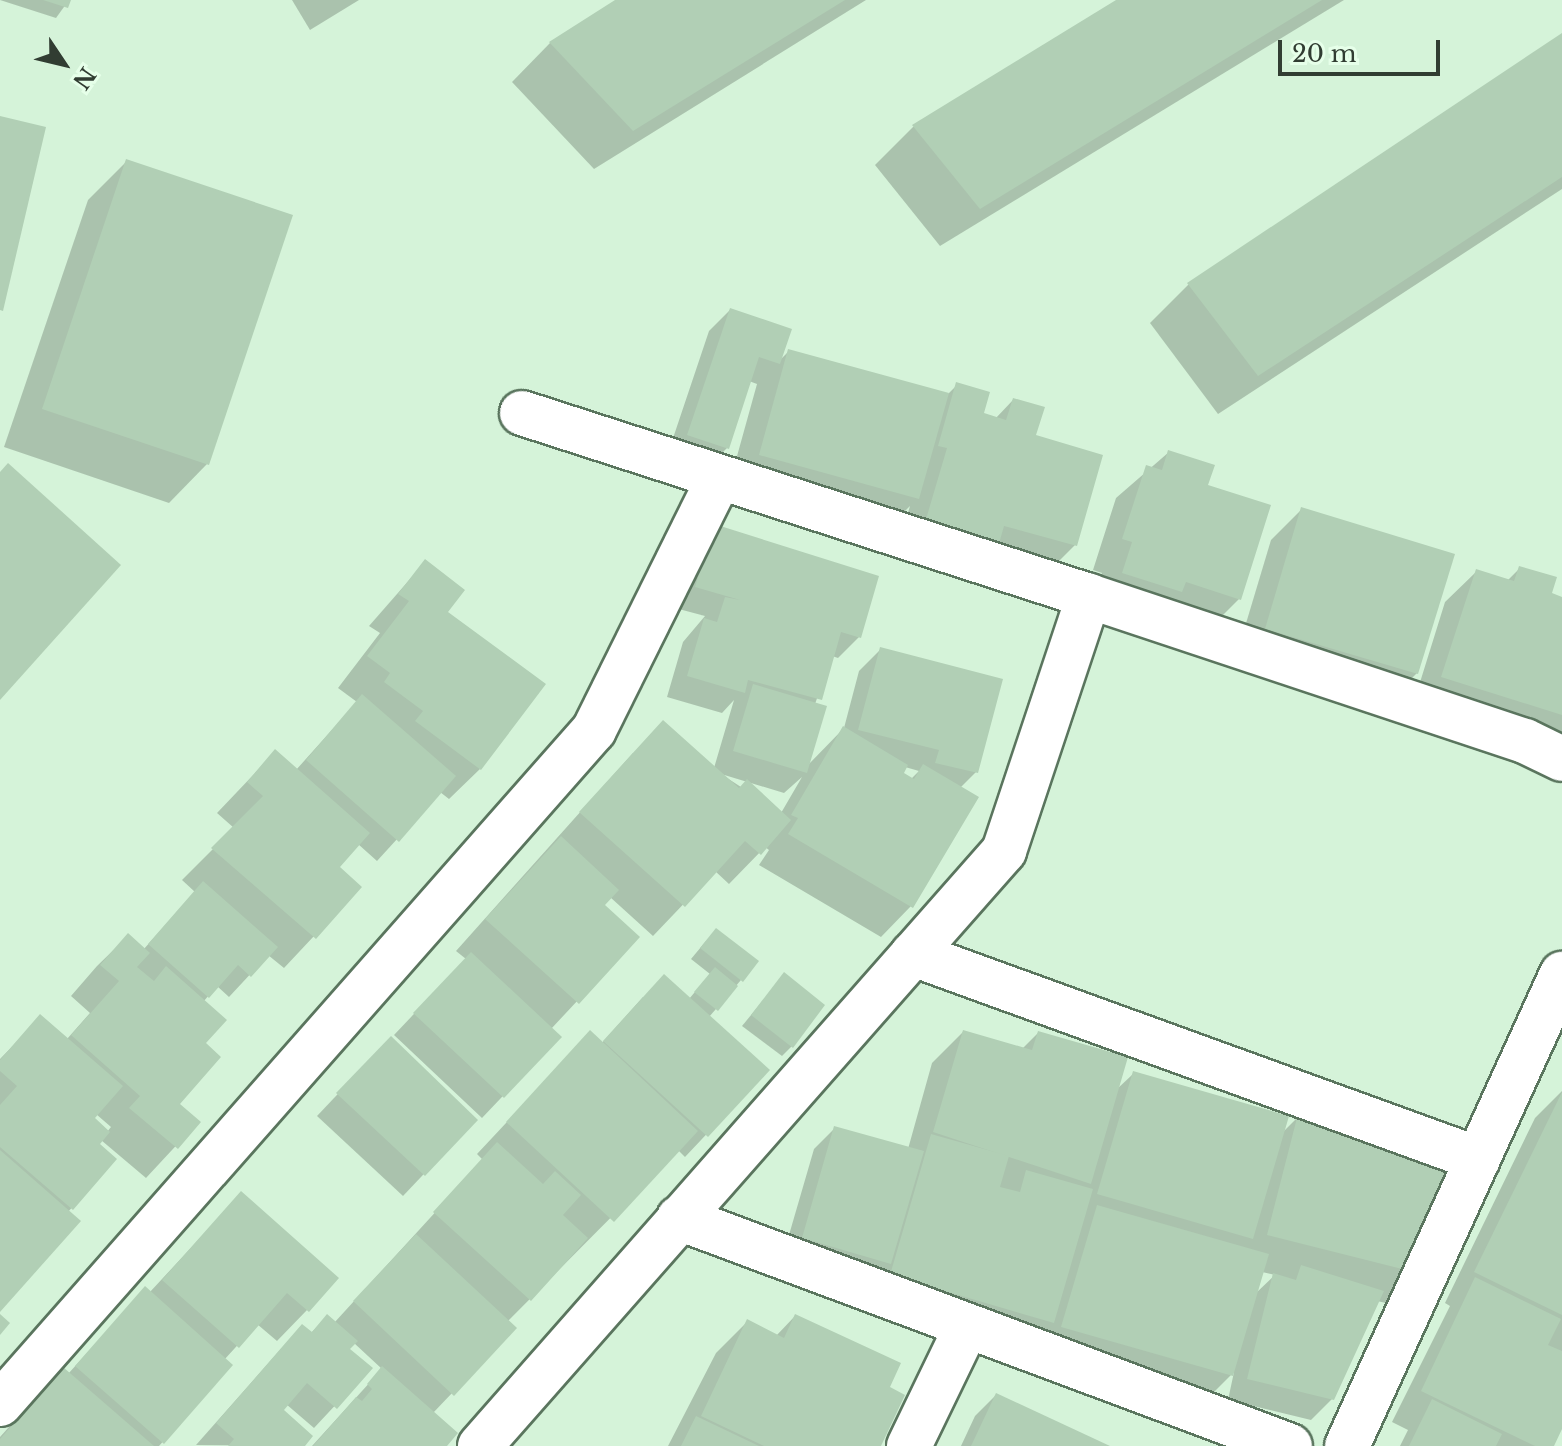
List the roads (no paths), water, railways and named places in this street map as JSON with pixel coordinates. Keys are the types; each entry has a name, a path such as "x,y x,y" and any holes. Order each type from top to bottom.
{"street":[{"path":"522,413 718,480 1089,596 1525,741 1562,759"},
{"path":"0,1404 594,730 718,480"},
{"path":"480,1446 1004,851 1089,596"},
{"path":"913,954 1478,1159"},
{"path":"1347,1446 1562,974"},
{"path":"679,1218 966,1328 1290,1446"},
{"path":"909,1446 966,1328"}]}
